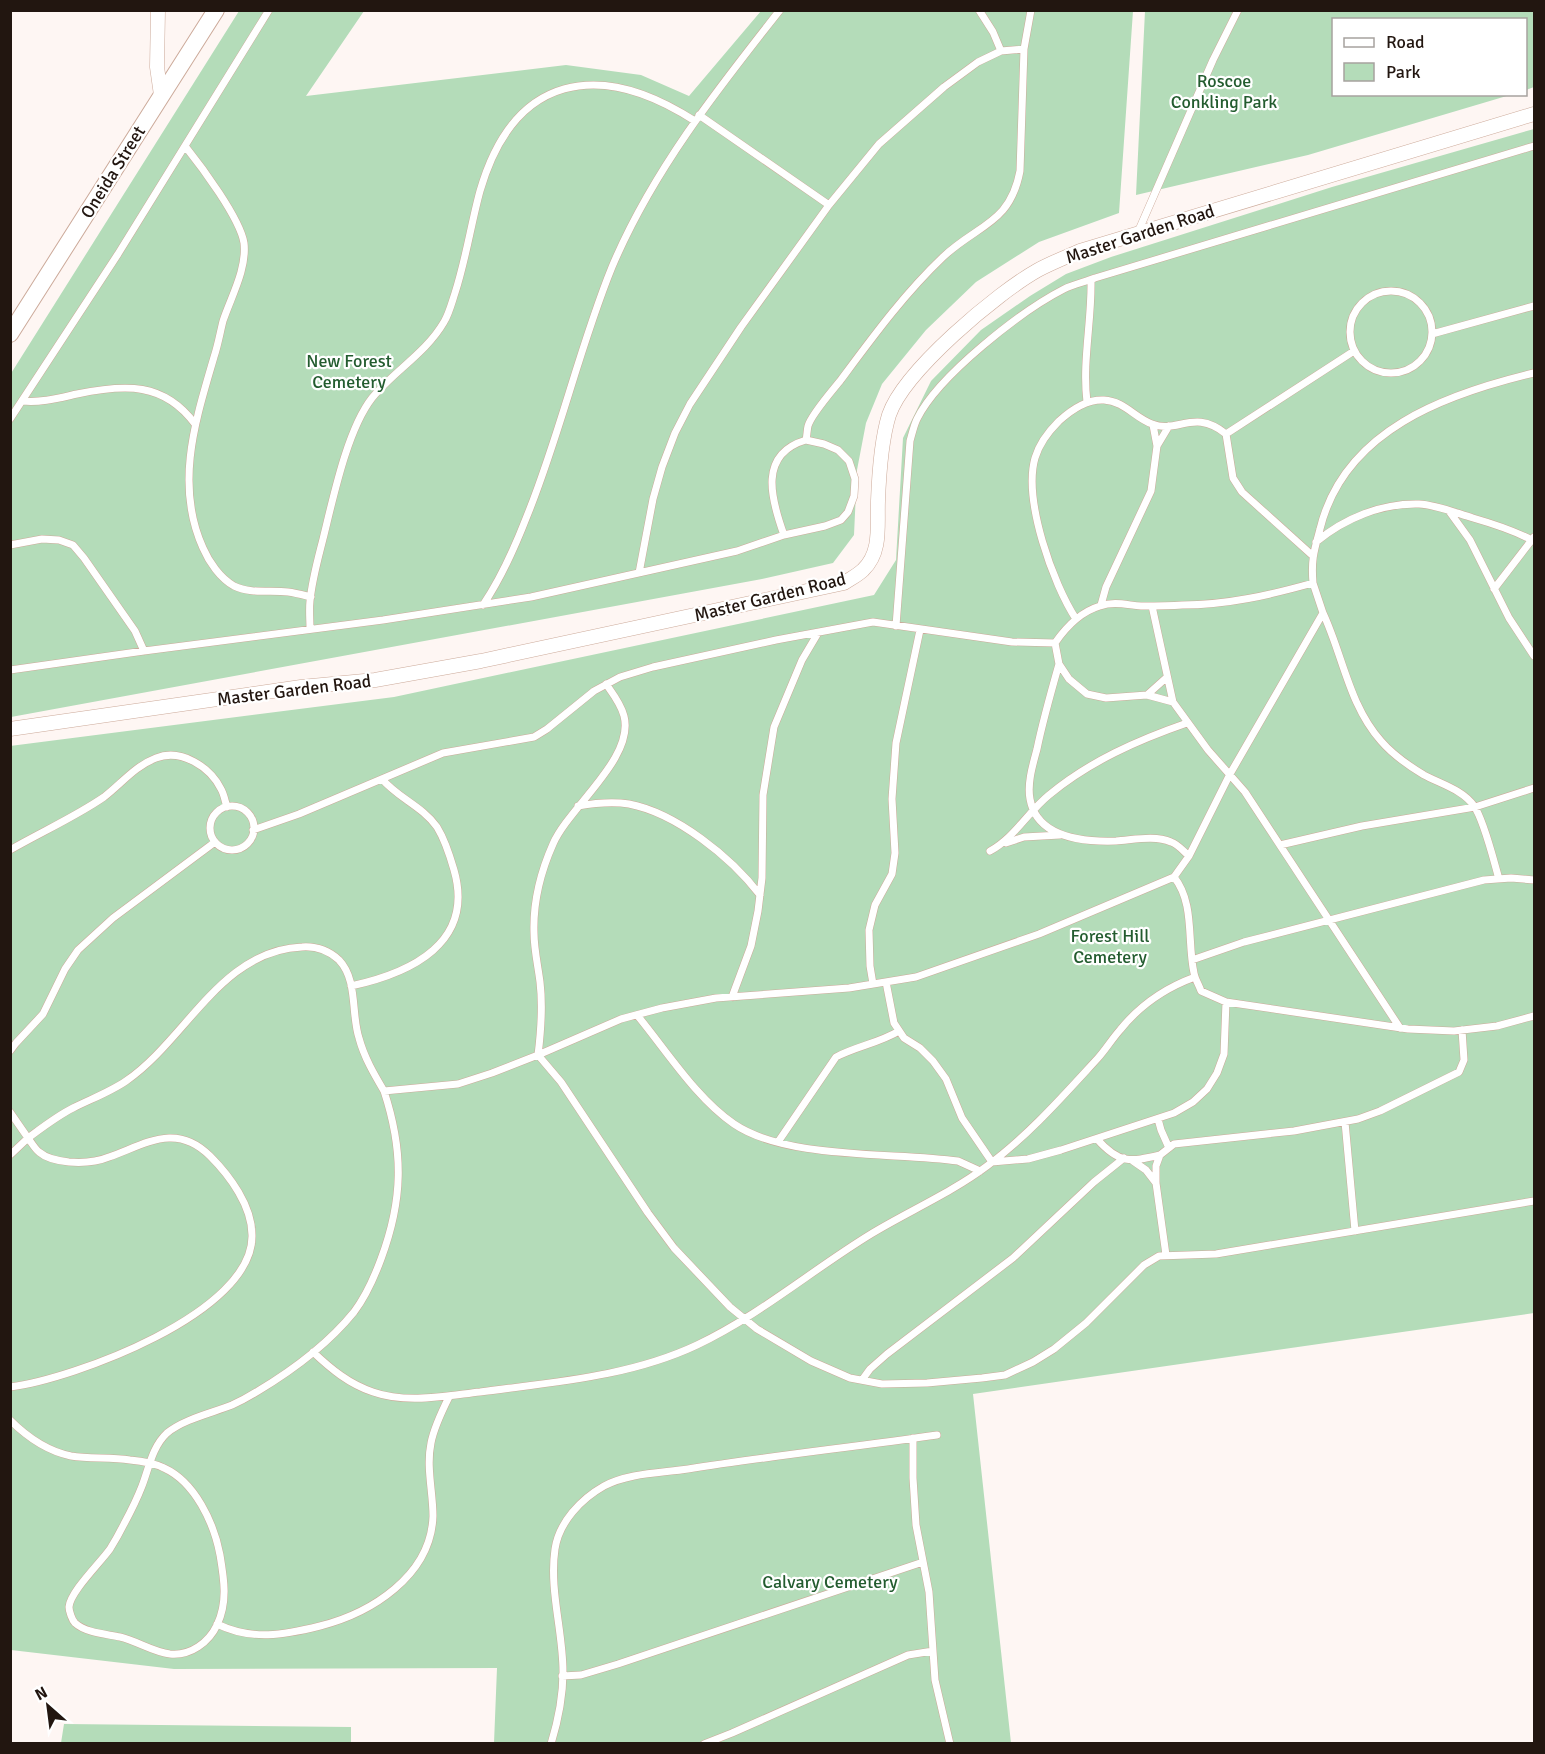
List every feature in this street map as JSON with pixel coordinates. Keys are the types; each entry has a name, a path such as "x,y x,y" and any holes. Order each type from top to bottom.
{"street":[{"path":"158,10 157,67 161,95"},
{"name":"Oneida Street","path":"11,332 216,10"},
{"name":"Master Garden Road","path":"10,729 301,687 375,680 481,662 844,583 863,570 876,549 885,433 897,399 923,365 955,334 1004,293 1038,270 1080,251 1534,113"}],"lane":[{"path":"10,419 269,10"},
{"path":"483,605 498,584 544,476 612,268 636,217 659,175 697,118 780,10"},
{"path":"980,10 1001,51"},
{"path":"806,440 808,425 916,283 976,230 997,218 1009,204 1017,189 1020,171 1024,49 1031,10"},
{"path":"1138,233 1213,60 1238,10"},
{"path":"639,573 653,499 675,433 690,404 741,327 829,205 879,144 952,81 978,62 1001,51 1024,49"},
{"path":"310,628 311,597 332,501 357,426 370,400 389,379 431,341 445,321 462,272 490,160 502,138 517,118 533,104 553,92 576,85 594,84 621,88 697,118 829,205"},
{"path":"185,146 239,226 243,242 243,262 221,328 195,424 190,472 191,509 196,534 206,555 218,572 235,586 311,597"},
{"path":"896,626 910,441 917,418 937,391 998,333 1066,288 1534,146"},
{"path":"1087,402 1085,386 1091,280"},
{"path":"1385,291 1398,291 1411,295 1421,303 1429,314 1432,334 1427,352 1419,363 1408,370 1394,373 1380,372 1367,366 1354,351 1349,329 1353,315 1361,303 1385,291"},
{"path":"1432,334 1534,306"},
{"path":"1226,434 1354,351"},
{"path":"1499,879 1475,807 1465,796 1398,757 1371,728 1353,695 1323,614 1313,583 1311,561 1323,514 1335,491 1358,459 1381,438 1416,413 1466,391 1534,373"},
{"path":"22,401 37,402 105,390 153,391 173,400 185,410 195,424"},
{"path":"1076,619 1054,578 1037,517 1032,480 1034,460 1040,444 1069,412 1087,402 1103,400 1124,406 1153,425 1169,426 1196,421 1217,427 1226,434 1233,478 1242,492 1313,556"},
{"path":"1101,605 1106,587 1151,491 1157,446 1153,425"},
{"path":"1157,446 1169,426"},
{"path":"10,670 483,605 531,597 737,551 784,534 825,526 841,520 848,512 854,496 855,479 849,461 838,450 806,440 796,443 783,452 774,467 771,482 772,499 784,534"},
{"path":"1316,542 1346,522 1376,510 1420,504 1498,525 1534,539 1494,589"},
{"path":"1449,511 1470,540 1509,618 1534,656"},
{"path":"10,545 42,539 59,540 72,545 84,558 135,631 144,651"},
{"path":"1173,702 1147,695 1106,698 1087,694 1069,679 1059,664 1055,643 1076,619 1101,605 1113,603 1152,606 1216,603 1271,595 1313,583"},
{"path":"1152,606 1173,702 1208,750 1245,792 1400,1028"},
{"path":"384,1091 458,1084 538,1055 621,1019 662,1008 732,997 849,988 916,977 1040,934 1174,877 1189,856 1230,774 1323,614"},
{"path":"254,830 299,814 443,753 534,737 548,729 594,691 620,677 653,667 776,640 873,622 1011,642 1055,643"},
{"path":"873,984 869,930 875,905 892,874 896,853 892,799 896,743 920,630"},
{"path":"732,997 751,946 760,895 763,795 774,727 802,660 818,633"},
{"path":"1059,664 1044,715 1032,771 1030,798 1036,815 1050,829 1084,842 1160,839 1173,842 1189,856"},
{"path":"1147,695 1166,678"},
{"path":"606,684 618,701 624,717 624,738 603,774 554,842 542,872 534,931 542,1008 538,1055 561,1082 648,1213 698,1276 757,1329 811,1361 850,1378 882,1384 927,1383 1005,1375 1054,1349 1086,1323 1144,1264 1159,1256 1216,1254 1534,1201"},
{"path":"1004,843 1034,808 1074,776 1134,743 1187,723"},
{"path":"10,850 103,797 138,768 157,757 176,755 195,761 212,775 222,790 227,807"},
{"path":"351,986 393,975 418,963 450,931 458,911 459,887 448,850 438,828 424,812 390,788 382,779"},
{"path":"1280,845 1362,826 1475,807 1534,788"},
{"path":"578,806 605,802 629,804 648,809 667,818 715,848 738,868 760,895"},
{"path":"227,807 240,808 251,817 254,830 248,843 235,849 221,847 212,835 211,821 215,814 227,807"},
{"path":"990,851 1004,843 1024,837 1061,835"},
{"path":"10,1051 43,1014 78,950 113,918 215,842"},
{"path":"1174,877 1182,887 1186,903 1195,977 1201,991 1226,1002 1400,1028 1462,1030 1497,1026 1534,1016"},
{"path":"1192,960 1244,942 1484,880 1534,880"},
{"path":"10,1155 51,1120 125,1081 148,1064 217,988 239,968 262,956 291,947 314,946 331,953 342,963 351,986 358,1037 368,1064 384,1091 396,1133 399,1162 396,1214 377,1270 365,1296 335,1332 313,1352 270,1383 236,1403 169,1432 157,1445 150,1463 137,1500 112,1546 90,1575 74,1591 69,1607 73,1621 85,1629 129,1639 171,1654 192,1651 208,1641 218,1624 225,1602 224,1585 218,1547 211,1524 199,1502 184,1482 165,1468 150,1463 69,1455 24,1434 10,1420"},
{"path":"313,1352 340,1375 374,1393 399,1398 449,1396 573,1380 647,1363 695,1346 745,1319 872,1233 950,1191 980,1171 1027,1132 1066,1093 1142,1006 1165,990 1195,977"},
{"path":"886,982 894,1023 904,1038 920,1048 946,1079 962,1118 992,1162"},
{"path":"992,1162 1028,1159 1158,1119 1193,1102 1207,1089 1217,1073 1224,1054 1226,1002"},
{"path":"637,1015 715,1108 733,1123 752,1134 778,1142 848,1152 958,1161 980,1171"},
{"path":"1133,1161 1160,1155 1174,1144 1244,1138 1346,1122 1380,1111 1459,1072 1464,1060 1462,1030"},
{"path":"778,1142 836,1057 849,1050 885,1040 899,1031"},
{"path":"10,1112 40,1153 57,1161 82,1163 108,1158 156,1139 177,1137 192,1143 208,1155 237,1191 247,1209 252,1235 249,1254 241,1272 225,1290 202,1309 172,1328 79,1371 37,1383 10,1387"},
{"path":"1158,1119 1169,1148"},
{"path":"1346,1122 1354,1232"},
{"path":"1097,1138 1106,1149 1133,1161 1146,1170 1156,1183"},
{"path":"1160,1155 1156,1166 1156,1183 1166,1255"},
{"path":"862,1380 870,1369 887,1354 1012,1258 1124,1158"},
{"path":"218,1624 233,1632 251,1635 273,1635 302,1630 354,1615 401,1584 420,1560 429,1539 433,1518 431,1443 449,1396"},
{"path":"551,1743 555,1731 562,1676 553,1574 555,1546 564,1524 582,1501 605,1485 628,1478 754,1458 937,1435"},
{"path":"913,1438 916,1525 929,1592 935,1680 950,1743"},
{"path":"562,1676 581,1675 618,1664 923,1562"},
{"path":"708,1743 908,1655 933,1651"}],"green space":[{"name":"New Forest Cemetery","path":"239,11 364,11 306,96 566,65 641,75 689,96 761,11 1133,11 1119,213 1039,242 976,282 926,330 882,384 866,423 857,470 854,535 833,563 762,579 11,717 10,375"},
{"name":"Roscoe Conkling Park","path":"1145,11 1534,11 1534,87 1527,90 1527,18 1332,18 1332,96 1507,96 1308,155 1136,195"},
{"name":"Forest Hill Cemetery","path":"1534,129 1534,1313 973,1394 1011,1743 494,1743 497,1668 174,1669 11,1650 10,746 394,697 874,595 896,560 903,438 931,381 981,330 1066,274 1111,257 1332,187"},
{"path":"64,1724 351,1727 351,1743 61,1743"}],"park label":[{"name":"Calvary Cemetery","path":"830,1582"}]}
